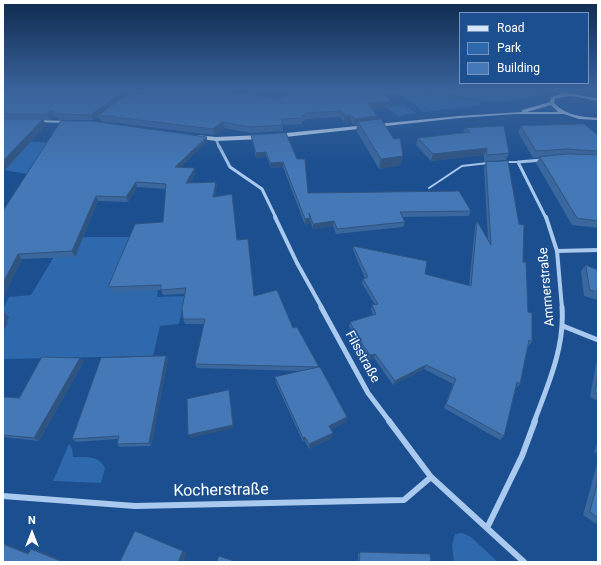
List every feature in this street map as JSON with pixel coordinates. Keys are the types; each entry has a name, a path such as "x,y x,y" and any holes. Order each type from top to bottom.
{"street":[{"path":"193,136 216,139 291,134 471,116"},
{"path":"577,116 598,119"},
{"path":"28,121 76,122"},
{"name":"Filsstraße","path":"216,139 222,155 230,167 262,189 297,263 368,393 431,477 524,562"},
{"path":"518,162 548,159"},
{"name":"Ammerstraße","path":"487,528 522,456 554,368 563,326 557,251 543,210 518,162"},
{"path":"557,251 598,250"},
{"path":"563,326 598,340"},
{"name":"Kocherstraße","path":"3,496 135,506 404,500 431,477"}],"lane":[{"path":"503,162 518,162"},
{"path":"429,188 462,166 495,163"}],"green space":[{"path":"9,140 52,143 27,174 3,170 3,145"},
{"path":"85,237 158,237 160,271 157,297 185,296 179,324 160,326 153,356 3,359 3,332 8,321 3,321 3,309 9,297 31,295 64,240"},
{"path":"69,444 72,448 73,457 92,458 96,459 102,464 105,468 101,483 53,481"},
{"path":"462,533 471,537 498,562 454,562 452,545 455,534"}],"building":[{"path":"109,116 302,116 302,118 281,119 283,125 249,127 223,122 213,129"},
{"path":"352,116 374,116 354,119"},
{"path":"3,119 43,119 3,161"},
{"path":"381,119 394,139 400,138 403,156 381,159 358,122"},
{"path":"61,121 92,121 207,137 175,167 195,168 186,183 216,182 213,197 232,194 237,240 248,239 254,296 277,290 293,328 297,327 319,367 195,364 205,319 183,319 182,308 186,288 161,290 161,285 108,287 135,224 163,222 166,184 136,182 126,197 96,196 72,251 18,254 3,283 3,211"},
{"path":"584,124 598,135 598,151 567,149 536,151 521,126"},
{"path":"504,126 509,153 487,155 487,148 433,154 418,138 470,132 465,128"},
{"path":"286,133 297,159 305,159 308,193 459,191 471,211 400,212 405,222 337,229 334,221 313,224 309,213 310,218 305,219 283,162 270,163 266,152 256,153 251,135"},
{"path":"567,154 598,155 598,221 577,218 540,157"},
{"path":"508,161 519,224 524,225 523,262 526,262 528,312 532,313 532,342 529,340 520,384 517,382 504,436 446,404 456,379 426,365 395,381 375,354 370,355 357,336 350,322 376,314 372,305 378,304 363,279 368,277 353,246 427,261 425,274 471,286 477,221 491,245 486,162"},
{"path":"586,265 598,270 598,292 590,290"},
{"path":"166,356 149,443 117,444 119,436 72,439 101,358"},
{"path":"42,357 80,358 34,438 3,435 3,397 19,398"},
{"path":"320,367 347,417 329,426 333,433 309,444 305,437 303,438 275,377"},
{"path":"598,377 598,394 595,393"},
{"path":"229,390 233,425 188,435 187,399"},
{"path":"598,481 598,518 590,512"},
{"path":"135,531 183,551 178,562 120,562"},
{"path":"3,544 28,554 31,549 63,562 3,562"},
{"path":"360,552 430,554 431,562 360,562"},
{"path":"219,556 237,562 217,562"}]}
